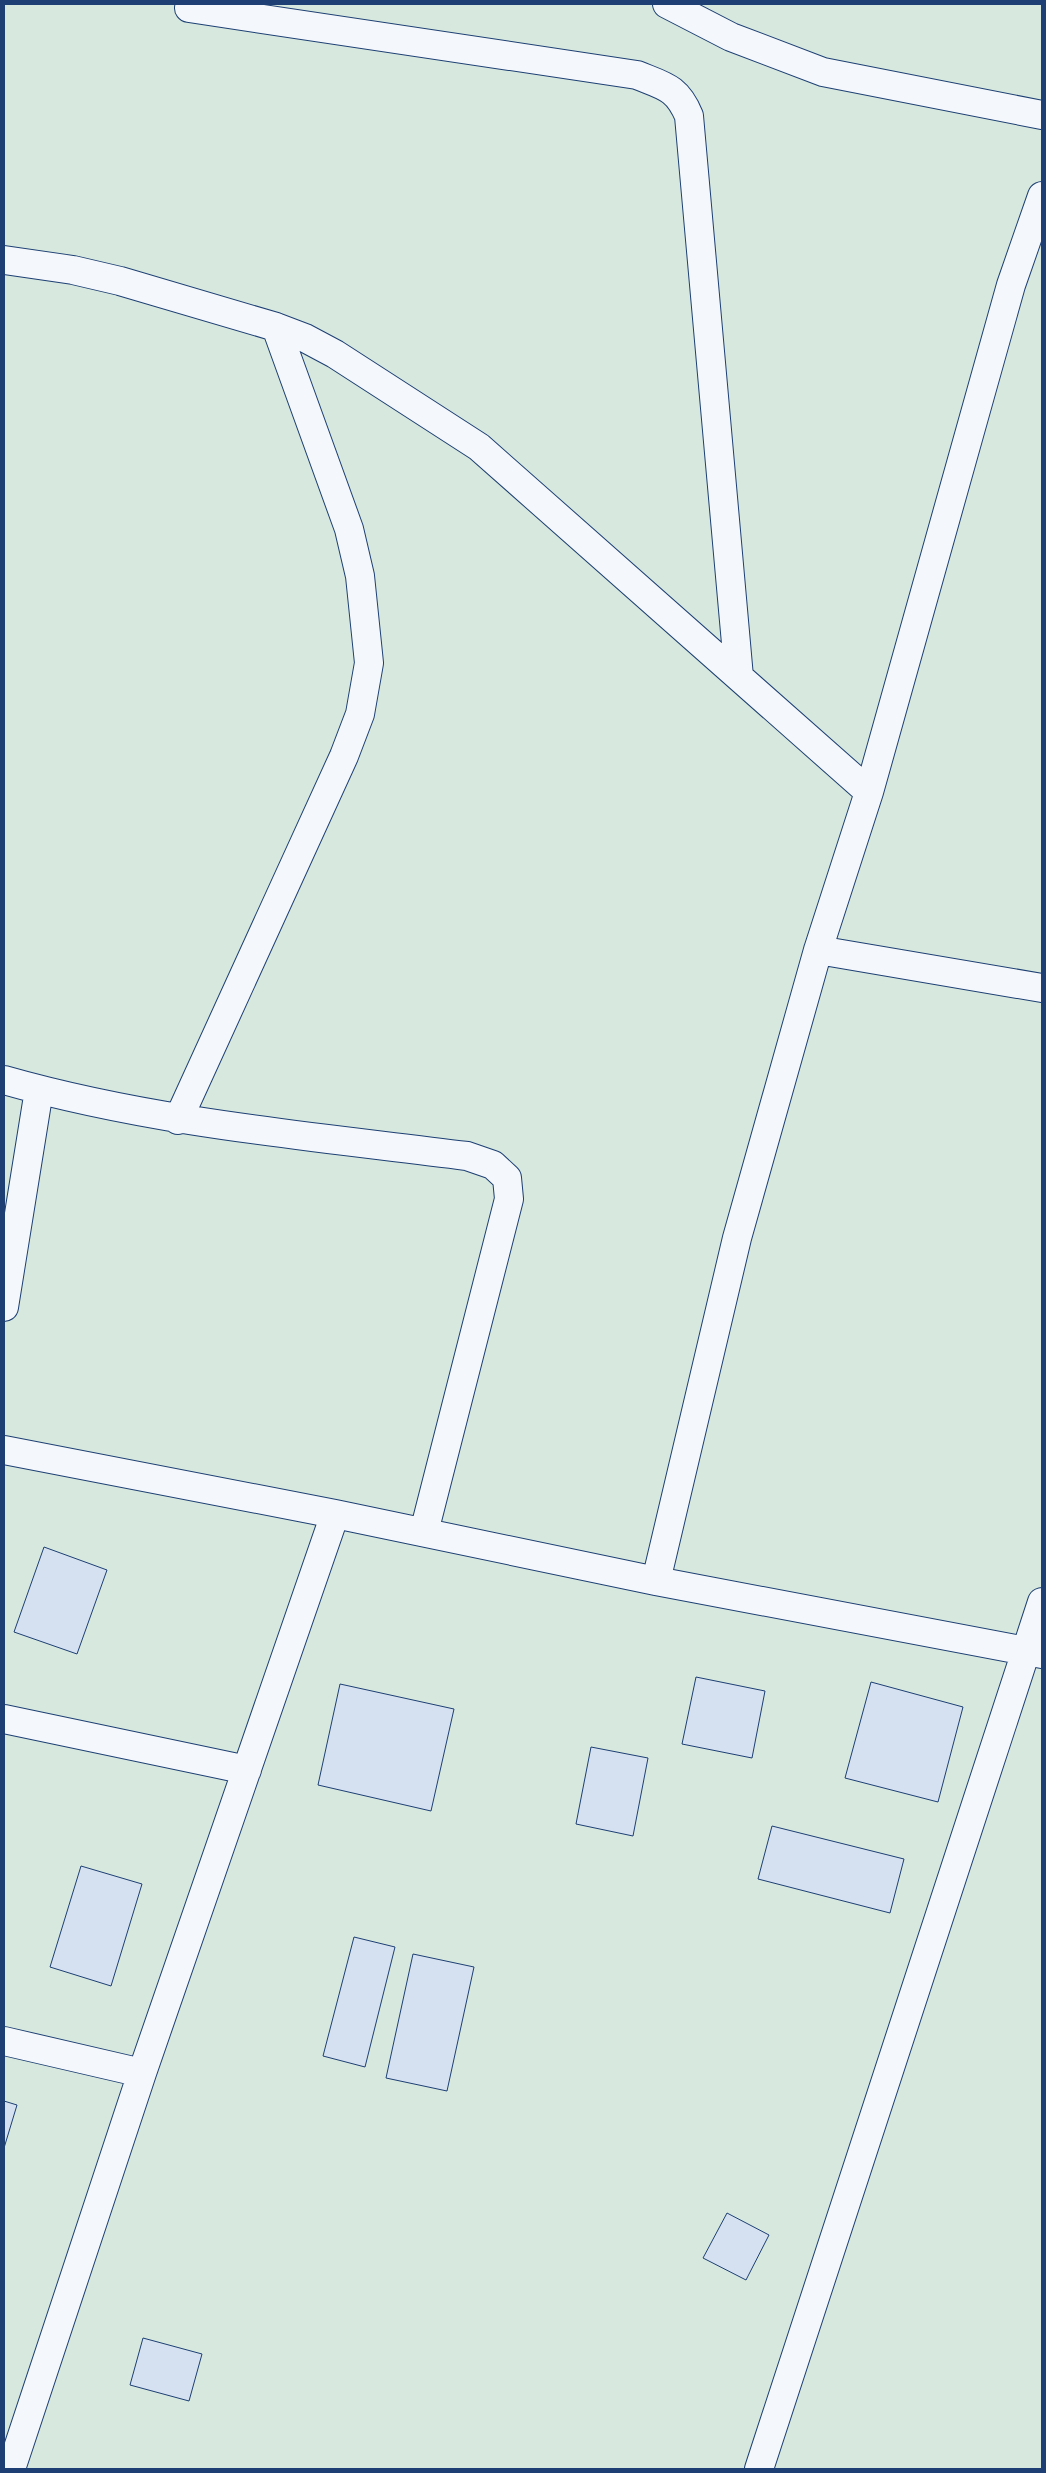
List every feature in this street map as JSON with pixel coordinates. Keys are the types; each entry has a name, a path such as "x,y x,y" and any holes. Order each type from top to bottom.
{"street":[{"path":"667,4 731,37 823,72 1042,115"},
{"path":"189,8 637,75 670,88 682,99 689,116 739,677"},
{"path":"656,1581 737,1238 818,950 870,792 1011,285 1042,196"},
{"path":"4,260 73,270 120,281 276,327 305,338 335,354 479,447 870,792"},
{"path":"178,1120 344,756 360,714 369,663 360,576 348,529 276,327"},
{"path":"818,950 1042,988"},
{"path":"4,1080 39,1090 178,1120 467,1156 493,1164 507,1178 508,1199 424,1532"},
{"path":"4,1306 39,1090"},
{"path":"4,1450 335,1514 656,1581 1034,1652"},
{"path":"12,2469 142,2072 335,1514"},
{"path":"758,2469 1034,1652 1042,1602"},
{"path":"4,1719 247,1770"},
{"path":"4,2041 142,2072"}],"shaded area":[{"path":"4,4 1042,4 1042,2469 4,2469"}],"building":[{"path":"44,1547 107,1570 77,1654 14,1632"},
{"path":"696,1677 765,1691 752,1758 682,1744"},
{"path":"871,1682 963,1707 938,1802 845,1778"},
{"path":"340,1684 454,1709 431,1811 318,1785"},
{"path":"591,1747 648,1758 633,1836 576,1824"},
{"path":"772,1826 904,1859 890,1913 758,1879"},
{"path":"81,1866 142,1884 111,1986 50,1967"},
{"path":"354,1937 395,1947 365,2067 323,2056"},
{"path":"413,1954 474,1967 447,2091 386,2078"},
{"path":"4,2101 17,2105 4,2148"},
{"path":"727,2213 769,2235 746,2280 703,2258"},
{"path":"143,2338 202,2354 189,2401 130,2385"}]}
